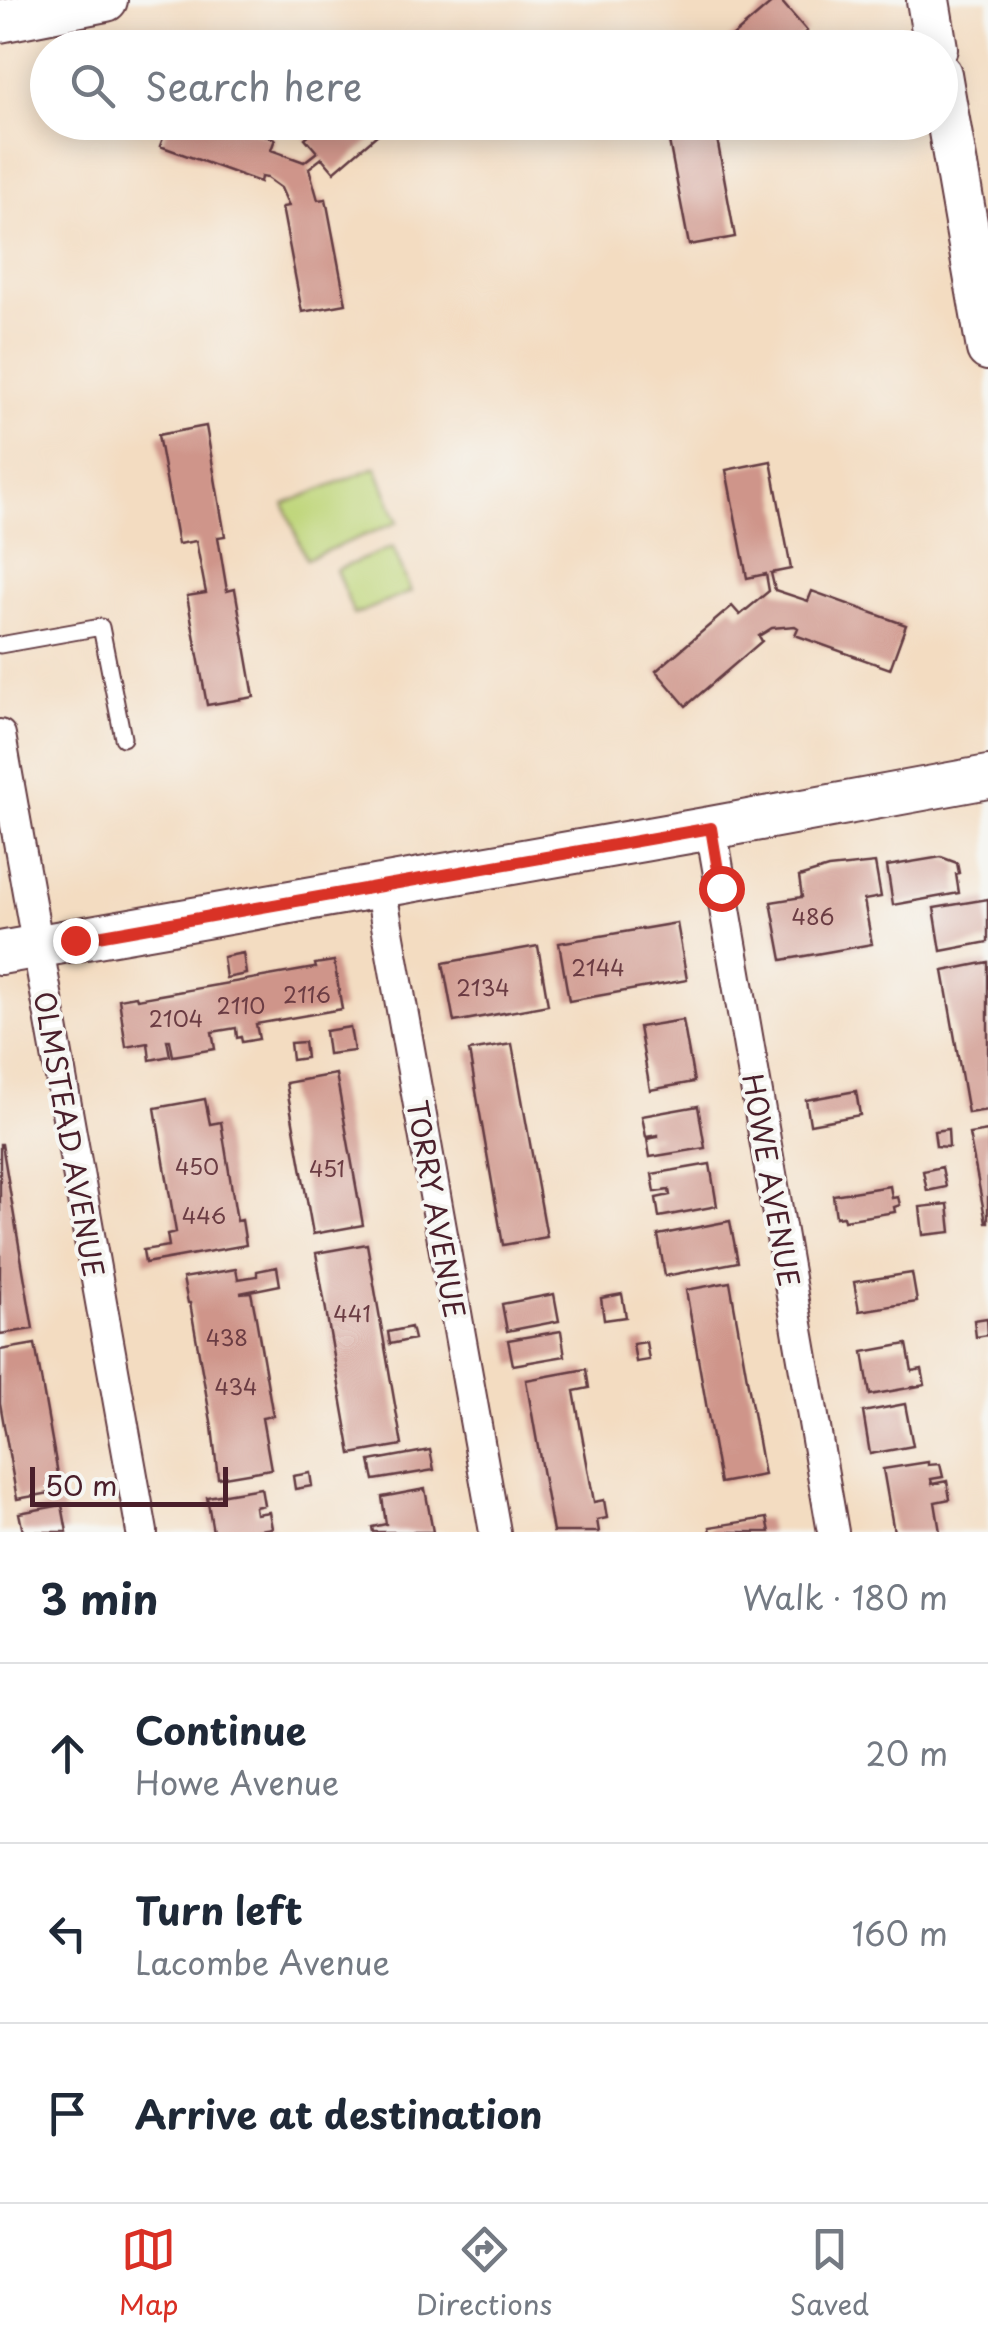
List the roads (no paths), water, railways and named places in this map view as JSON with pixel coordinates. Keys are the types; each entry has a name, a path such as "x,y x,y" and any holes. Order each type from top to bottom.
{"main road":[{"path":"0,21 106,0"},
{"path":"928,0 933,30"},
{"path":"952,140 988,349"},
{"path":"18,950 988,777"}],"street":[{"name":"OLMSTEAD AVENUE","path":"0,735 18,950 142,1532"},
{"name":"HOWE AVENUE","path":"711,828 833,1532"},
{"name":"TORRY AVENUE","path":"380,886 494,1532"}],"lane":[{"path":"0,645 101,627 123,738"}]}
